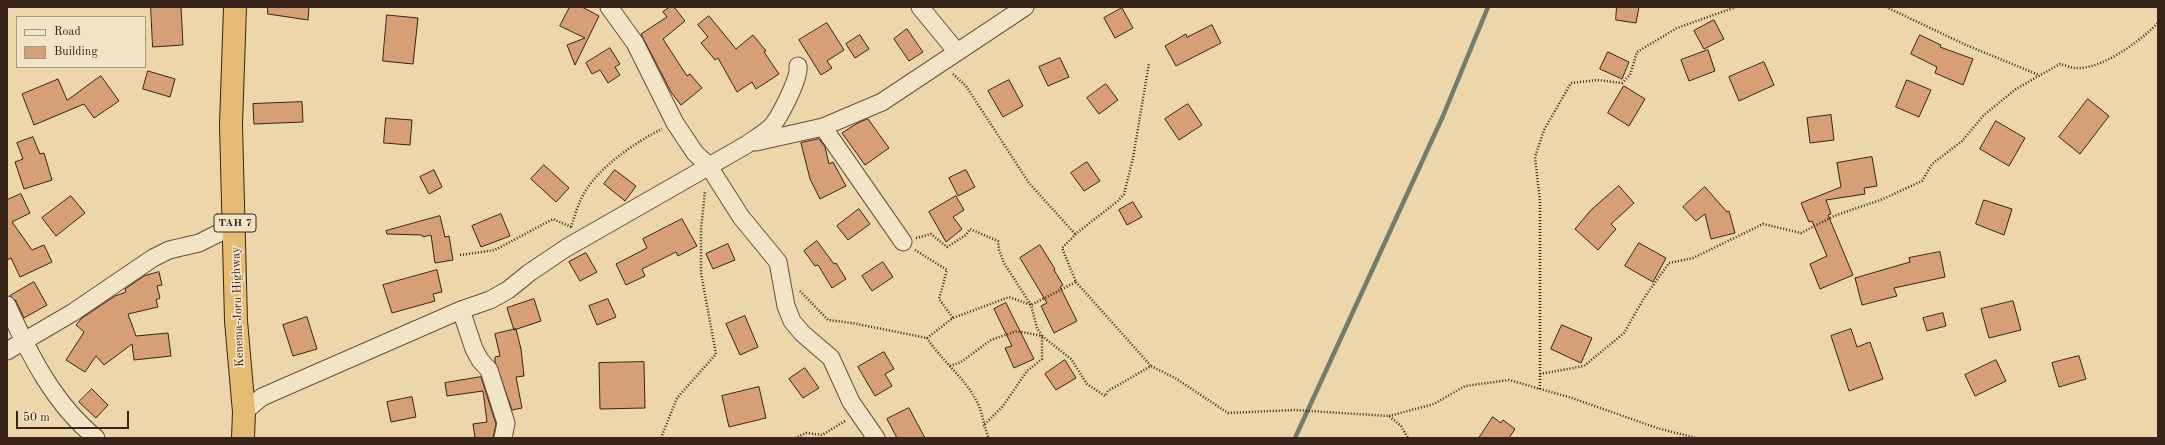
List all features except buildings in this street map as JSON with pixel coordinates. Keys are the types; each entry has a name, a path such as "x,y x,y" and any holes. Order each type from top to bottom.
{"highway":[{"name":"Kenema-Joru Highway","path":"235,7 231,125 235,225 236,321 244,412 243,438"}],"street":[{"path":"609,7 635,43 676,123 695,153 708,165 741,217 778,262 786,306 792,321 802,333 831,358 845,392 876,438"},
{"path":"920,7 957,52"},
{"path":"746,145 823,127 882,102 1025,7"},
{"path":"244,412 262,397 461,310 490,300 508,290 529,273 566,248 708,165 746,145 771,126 795,83 799,74 798,66"},
{"path":"823,127 902,242"},
{"path":"7,351 78,309 153,258 169,250 199,243 235,225"},
{"path":"7,305 24,341 53,393 70,414 96,438"},
{"path":"461,310 474,349 480,360 489,370 506,423 503,438"}],"path":[{"path":"1540,389 1540,201 1535,157 1544,130 1553,112 1571,83 1597,80 1622,83 1630,76 1637,52 1677,28 1736,7"},
{"path":"1886,7 1966,46 2039,76"},
{"path":"1540,374 1584,366 1624,333 1644,298 1669,263 1693,258 1762,224 1801,233 1834,216 1883,199 1922,181 1932,164 1962,141 1984,115 2016,89 2060,64 2076,68 2107,62 2144,37 2158,23"},
{"path":"1149,63 1133,158 1124,194 1076,234 1062,248 1076,282 1151,366 1228,413 1294,410 1388,416 1434,404 1465,386 1509,380 1572,398 1657,428 1696,438"},
{"path":"936,67 948,70 966,86 1029,183 1076,234"},
{"path":"460,255 495,250 553,219 571,226 586,190 615,159 645,137 676,123"},
{"path":"661,438 677,398 716,354 701,273 701,230 708,165"},
{"path":"902,242 931,234 947,247 966,234 970,229 998,241 999,250 1004,263 1031,305 1037,328 1042,336 1070,359 1087,384 1105,396 1108,391 1151,366"},
{"path":"902,242 947,270 940,299 953,318"},
{"path":"927,338 953,318 1009,297 1031,305 1076,282"},
{"path":"798,289 828,320 852,322 927,338 976,399 983,426 989,438"},
{"path":"950,366 961,362 991,340 1017,331 1042,336"},
{"path":"983,426 1003,406 1027,372 1042,359 1042,336"},
{"path":"795,438 806,433 822,435 858,413"},
{"path":"1388,416 1401,426 1408,438"}],"waterway":[{"path":"1295,438 1443,116 1488,7"}]}
